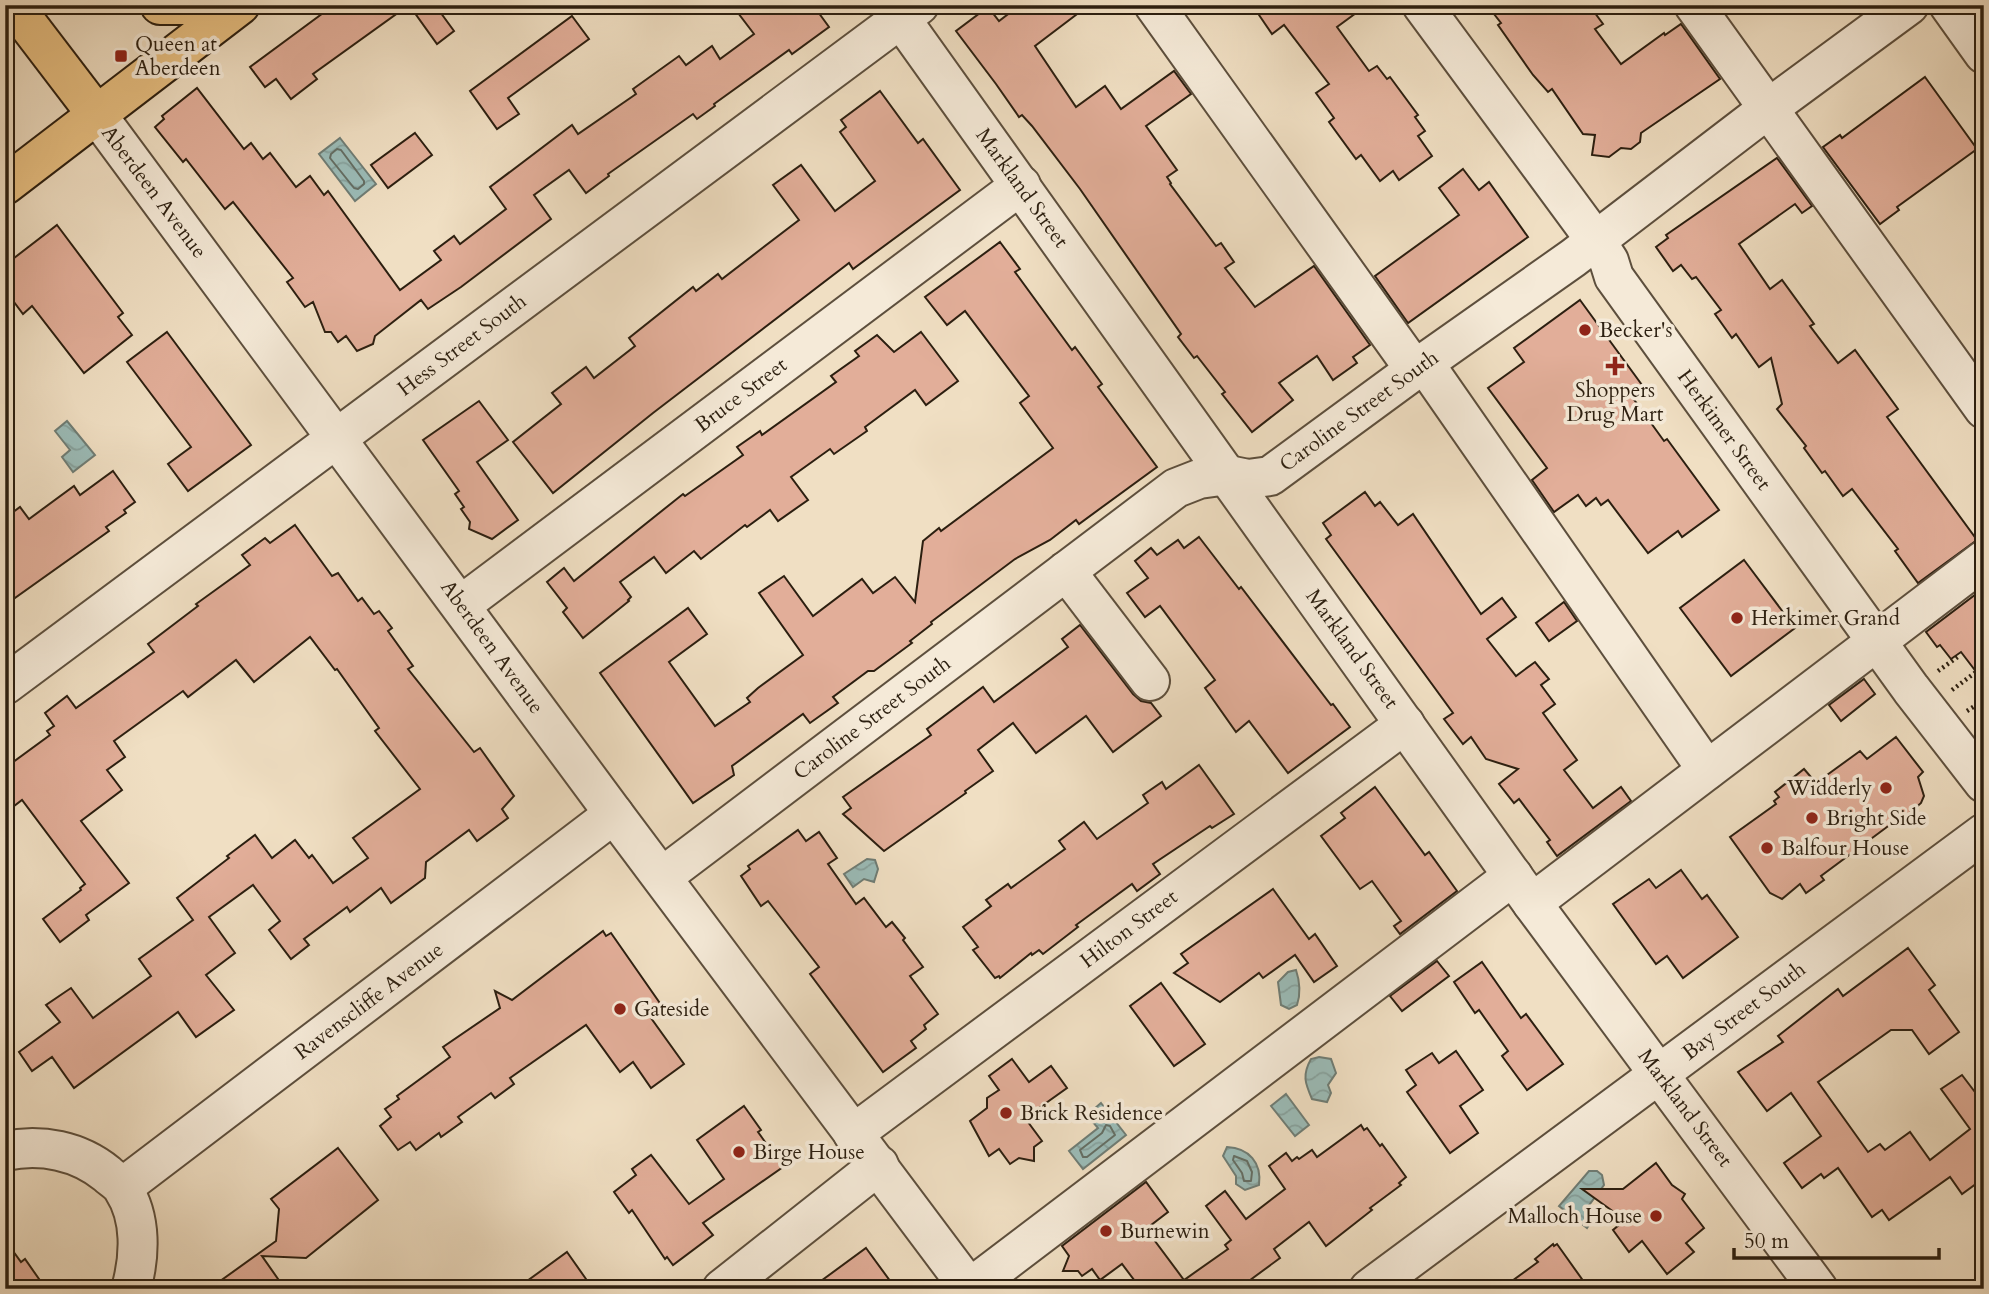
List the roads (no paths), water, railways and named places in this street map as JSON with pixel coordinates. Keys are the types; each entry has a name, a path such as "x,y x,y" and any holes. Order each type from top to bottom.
{"main road":[{"name":"Aberdeen Avenue","path":"13,5 97,115"},
{"path":"160,5 197,5"},
{"path":"5,186 240,5"}],"street":[{"path":"1154,5 1420,366 1706,770"},
{"name":"Herkimer Street","path":"1422,5 1609,261 1614,277 1984,783"},
{"path":"1693,5 1984,409"},
{"name":"Caroline Street South","path":"662,877 1176,488 1227,475 1248,479 1270,476 1595,242 1769,108 1909,5"},
{"path":"1949,5 1984,54"},
{"name":"Markland Street","path":"904,10 1021,185 1227,475 1523,889 1818,1289"},
{"name":"Hess Street South","path":"5,685 338,438 904,10"},
{"name":"Aberdeen Avenue","path":"97,115 614,814 970,1288"},
{"name":"Bruce Street","path":"461,605 1021,185"},
{"path":"970,1288 1523,889 1706,770 1984,560"},
{"path":"1066,571 1150,681"},
{"name":"Hilton Street","path":"853,1135 1405,724"},
{"name":"Ravenscliffe Avenue","path":"123,1187 614,814"},
{"name":"Bay Street South","path":"1370,1289 1984,833"},
{"path":"5,1151 42,1147 69,1152 102,1170 123,1187 135,1218 138,1244 137,1268 131,1289"},
{"path":"722,1289 879,1165"}],"water":[{"path":"340,138 376,184 355,201 319,154"},
{"path":"67,421 95,455 73,472 62,457 70,450 55,431"},
{"path":"867,859 875,860 878,869 874,882 864,879 853,887 844,874"},
{"path":"1296,970 1299,996 1297,1005 1289,1009 1281,1005 1278,982 1288,972"},
{"path":"1311,1059 1331,1059 1336,1073 1328,1085 1331,1093 1327,1102 1312,1099 1306,1084 1308,1065"},
{"path":"1286,1094 1309,1125 1295,1136 1271,1106"},
{"path":"1101,1103 1126,1135 1083,1169 1069,1151 1098,1128 1087,1115"},
{"path":"1227,1147 1242,1150 1252,1158 1258,1170 1259,1185 1245,1190 1236,1184 1236,1176 1223,1156"},
{"path":"1589,1171 1597,1171 1602,1175 1604,1185 1587,1208 1595,1216 1587,1228 1559,1206"}],"place":[{"name":"Queen at Aberdeen","path":"121,56"},
{"name":"Becker's","path":"1585,330"},
{"name":"Shoppers Drug Mart","path":"1615,366"},
{"name":"Herkimer Grand","path":"1737,618"},
{"name":"Widderly","path":"1886,788"},
{"name":"Bright Side","path":"1812,818"},
{"name":"Balfour House","path":"1767,848"},
{"name":"Gateside","path":"620,1009"},
{"name":"Brick Residence","path":"1006,1113"},
{"name":"Birge House","path":"739,1152"},
{"name":"Malloch House","path":"1656,1216"},
{"name":"Burnewin","path":"1106,1231"}]}
